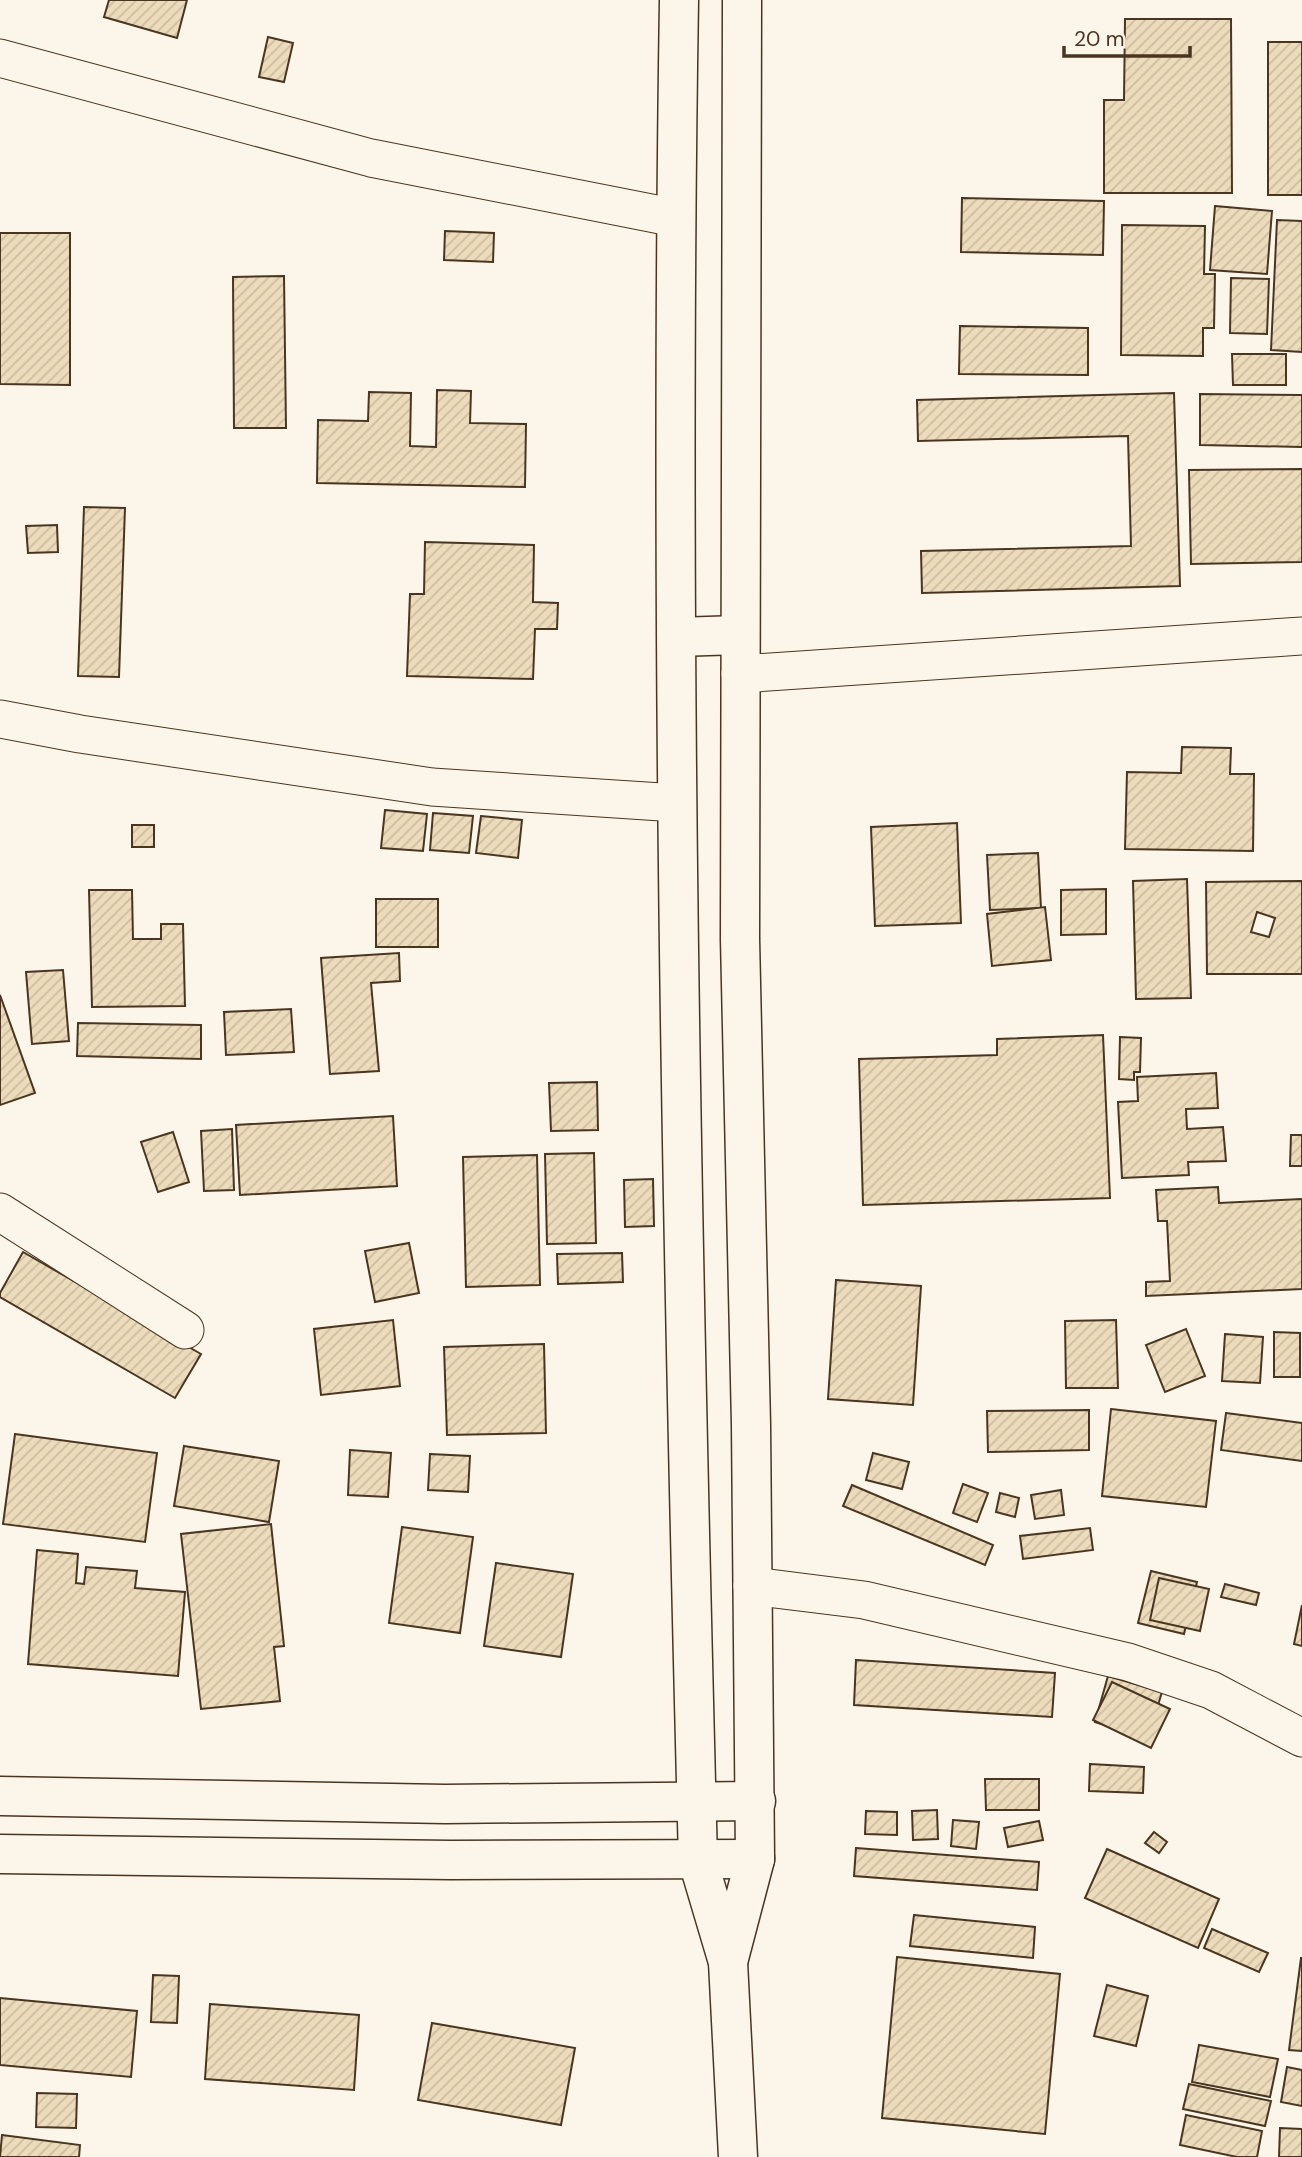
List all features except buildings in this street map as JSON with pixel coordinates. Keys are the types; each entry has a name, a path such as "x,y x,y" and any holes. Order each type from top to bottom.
{"main road":[{"path":"679,0 676,218 677,803 696,1801 698,1861 728,1962 738,2157"},
{"path":"728,1962 755,1859 756,1801 740,939 742,0"},
{"path":"677,636 739,635"},
{"path":"682,1083 743,1082"},
{"path":"0,1796 445,1804 756,1801"},
{"path":"0,1854 451,1860 755,1859"}],"street":[{"path":"0,58 372,158 676,218"},
{"path":"740,674 1302,636"},
{"path":"0,719 80,734 432,786 677,803"},
{"path":"0,1212 185,1330"},
{"path":"752,1586 864,1600 1128,1662 1211,1690 1302,1738"}]}
